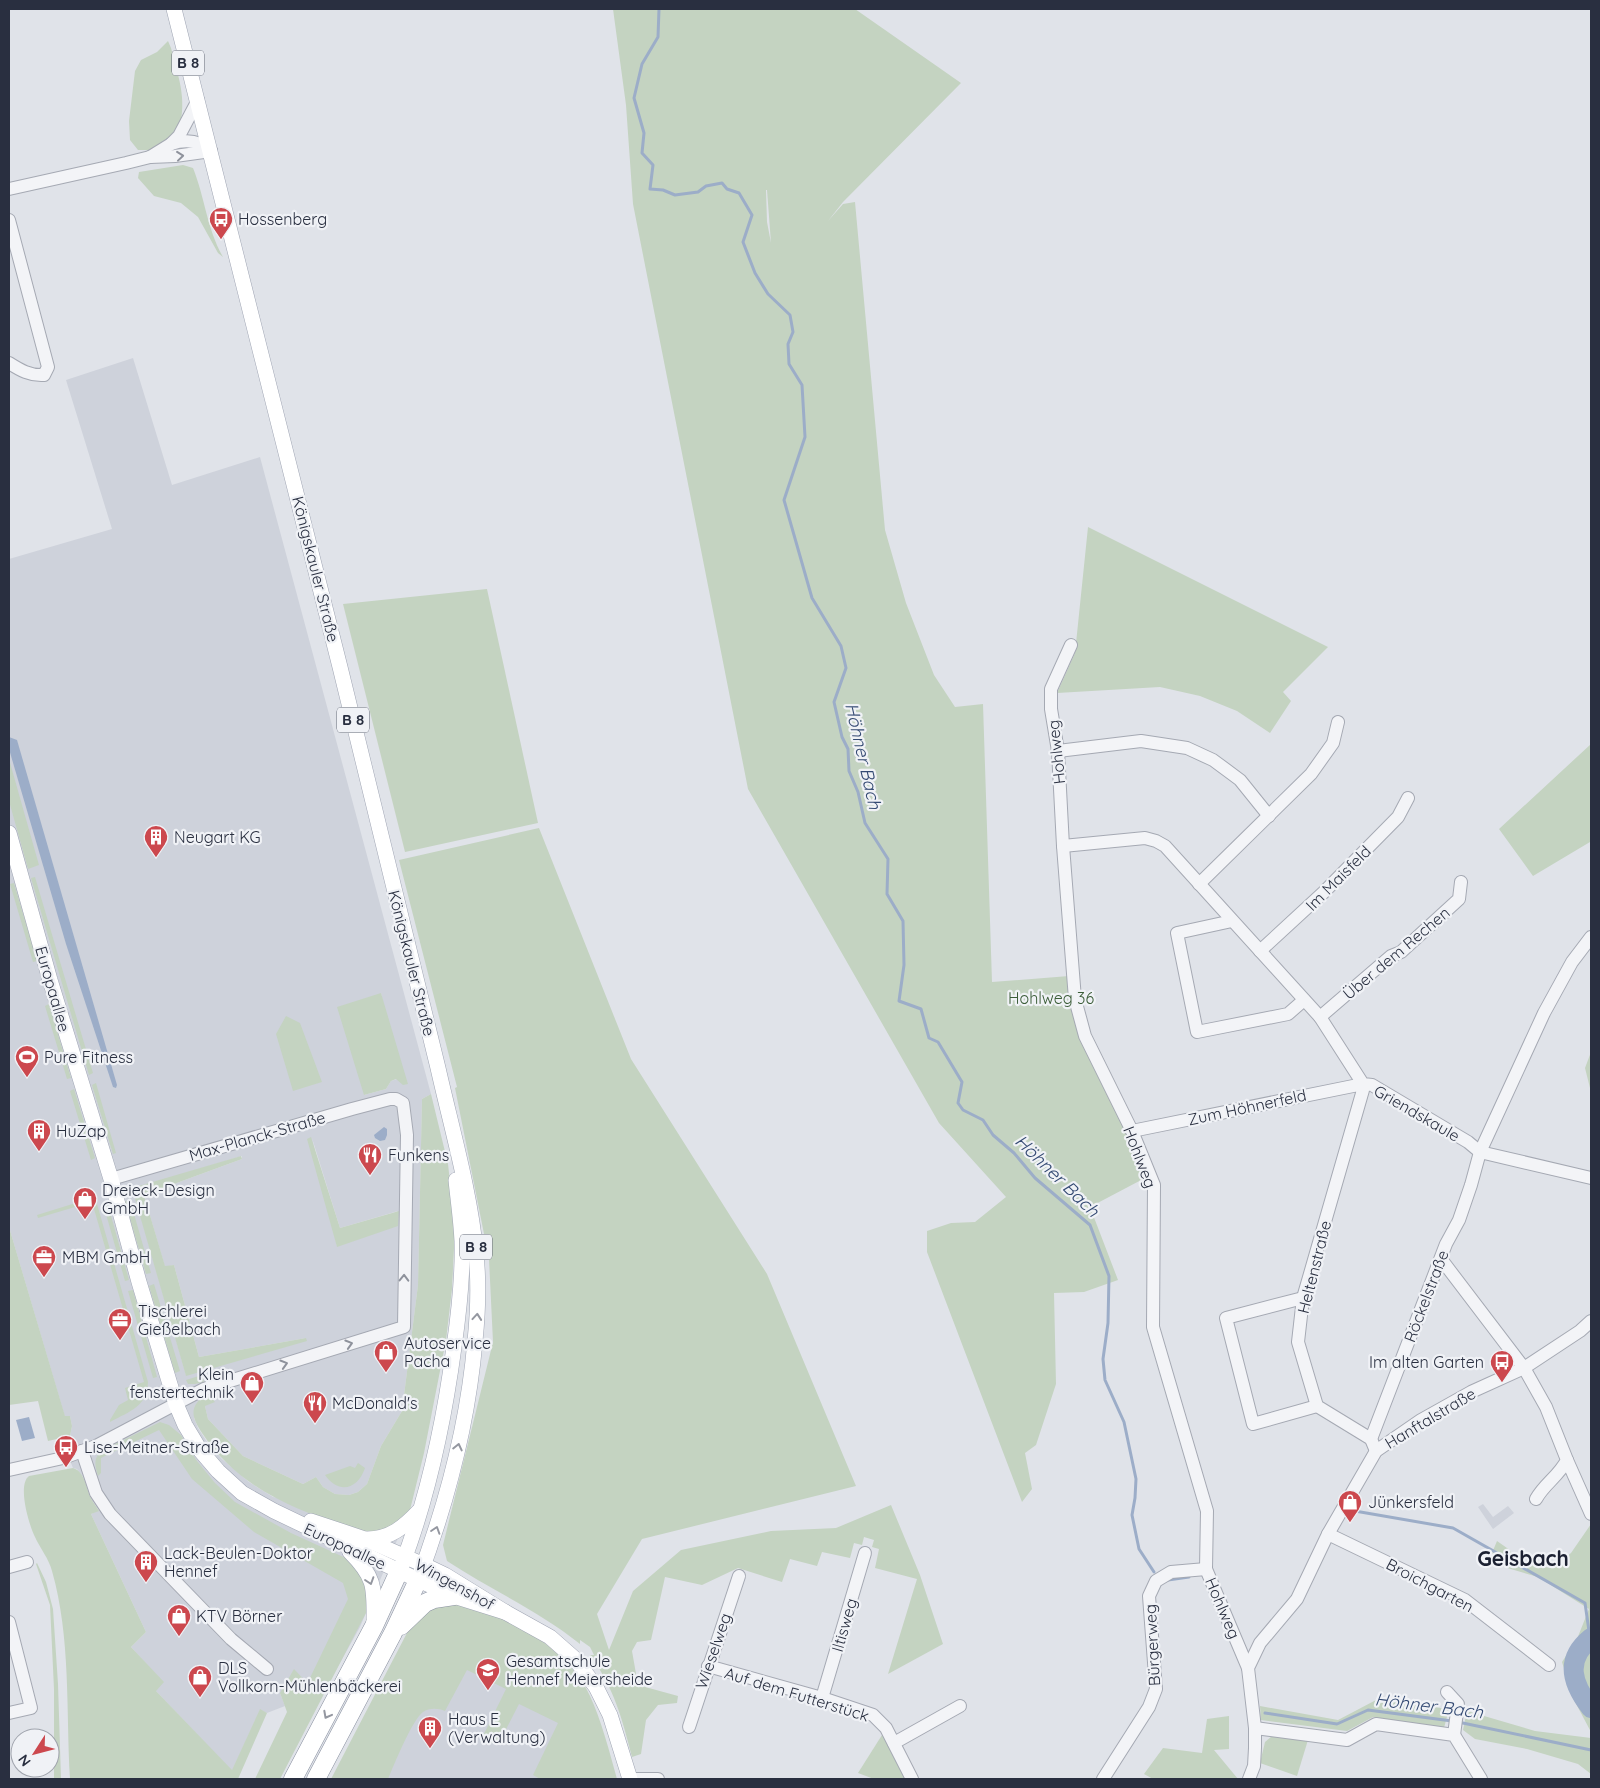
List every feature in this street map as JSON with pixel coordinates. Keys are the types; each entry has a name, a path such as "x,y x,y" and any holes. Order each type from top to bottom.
{"highway":[{"path":"293,1779 374,1626 402,1564"},
{"path":"316,1779 393,1633 421,1572"},
{"path":"393,1633 425,1604 434,1599 454,1596"}],"main road":[{"name":"Königskauler Straße","path":"176,16 340,667 468,1194 477,1255 478,1294 473,1366 468,1404 448,1494 421,1572"},
{"name":"Europaallee","path":"9,833 50,980 111,1179 139,1282 176,1404 185,1426 200,1450 218,1471 242,1493 274,1511 344,1545 421,1572"},
{"name":"Königskauler Straße","path":"422,1506 434,1464 448,1395 457,1325 462,1241 452,1131"},
{"path":"365,1539 389,1536 404,1526 422,1506"},
{"name":"B 8","path":"402,1564 422,1506"},
{"name":"Europaallee","path":"274,1511 325,1525 365,1539 402,1564"},
{"path":"344,1545 364,1565 372,1580 374,1626"},
{"name":"Wingenshof","path":"421,1572 454,1596 505,1612"},
{"name":"Wingenshof","path":"421,1572 445,1575 550,1637 575,1659 586,1673 610,1715 632,1779"}],"street":[{"path":"150,157 171,144 183,131 198,100"},
{"path":"171,144 182,141 196,142 204,145 211,151"},
{"path":"9,189 126,164 150,157 211,151"},
{"path":"9,220 48,368 44,375 26,374 9,363"},
{"name":"Hohlweg","path":"1071,646 1052,690 1051,710 1058,751 1073,983 1079,1018 1132,1131 1154,1185 1153,1327 1207,1511 1206,1569 1248,1668"},
{"path":"1199,884 1312,774 1333,743 1338,722"},
{"path":"1058,751 1141,742 1187,748 1213,760 1240,780 1269,816"},
{"name":"Im Maisfeld","path":"1260,951 1324,892 1398,817 1408,798"},
{"name":"Griendskaule","path":"1063,846 1146,838 1165,846 1320,1017 1363,1084 1372,1085 1468,1142 1480,1152"},
{"name":"Über dem Rechen","path":"1320,1017 1390,956 1400,952 1459,899 1461,882"},
{"path":"1232,920 1177,933 1197,1032 1288,1014 1304,1000"},
{"name":"Röckelstraße","path":"1370,1439 1446,1244 1459,1220 1480,1152 1544,1013 1572,962 1591,937"},
{"name":"Zum Höhnerfeld","path":"1132,1131 1363,1084"},
{"name":"Heltenstraße","path":"1317,1406 1298,1342 1303,1298 1363,1090 1363,1084"},
{"name":"Max-Planck-Straße","path":"111,1179 390,1099 396,1098 403,1104 407,1135 404,1326 204,1389 176,1404"},
{"path":"1480,1152 1591,1178"},
{"path":"1441,1259 1524,1368 1546,1407 1591,1514"},
{"path":"1303,1298 1226,1318 1253,1424 1317,1406 1370,1439 1376,1451"},
{"name":"Hanftalstraße","path":"1248,1668 1260,1642 1298,1599 1328,1534 1376,1451 1421,1420 1471,1392 1524,1368 1580,1332 1591,1321"},
{"path":"9,1470 63,1458 96,1446 176,1404"},
{"path":"82,1451 96,1493 110,1514 230,1639 267,1669"},
{"path":"1536,1500 1542,1490 1561,1471 1567,1460"},
{"name":"Broichgarten","path":"1328,1534 1465,1600 1549,1665"},
{"name":"Iltisweg","path":"822,1698 865,1553"},
{"path":"9,1567 27,1562"},
{"name":"Bürgerweg","path":"1103,1779 1148,1707 1156,1689 1149,1596 1156,1581 1171,1572 1206,1569"},
{"name":"Wieselweg","path":"689,1727 739,1576"},
{"path":"9,1622 31,1708 9,1713"},
{"name":"Auf dem Futterstück","path":"708,1666 822,1698 873,1715 886,1728 912,1779"},
{"path":"1248,1668 1255,1728 1254,1766 1249,1779"},
{"path":"1447,1692 1458,1704 1455,1731 1481,1779"},
{"path":"894,1743 960,1706"},
{"path":"1255,1728 1347,1740 1376,1724 1455,1731"},
{"path":"632,1779 658,1779"}],"shaded area":[{"path":"133,358 172,485 260,457 431,1094 422,1099 418,1285 402,1411 381,1446 367,1484 358,1492 349,1495 335,1494 323,1487 316,1477 303,1484 243,1456 208,1419 205,1406 206,1394 194,1418 209,1445 222,1459 249,1482 273,1497 399,1523 410,1510 360,1627 316,1706 280,1693 285,1706 267,1713 260,1710 232,1771 155,1690 163,1682 131,1647 146,1632 91,1514 99,1510 92,1500 83,1477 77,1469 73,1468 61,1438 70,1436 72,1426 70,1416 65,1417 9,1227 9,559 112,529 66,380","holes":["381,993 397,1079 391,1081 386,1089 364,1095","312,1138 340,1228 398,1211 337,1246","242,1156 242,1159 144,1195 165,1267 174,1265 199,1357 306,1338 186,1375 133,1189"]},
{"path":"1483,1504 1493,1517 1508,1506 1514,1513 1493,1529 1478,1507"},
{"name":"Gesamtschule Hennef Meiersheide","path":"436,1638 562,1677 571,1779 359,1779"}],"green space":[{"name":"Hohlweg 36","path":"613,9 855,9 961,83 843,202 828,221 843,204 855,202 885,530 906,603 934,675 955,707 983,704 992,982 1069,976 1069,983 1131,1132 1145,1178 1090,1207 1118,1280 1084,1292 1054,1293 1056,1384 1036,1445 1025,1453 1032,1489 1022,1502 927,1252 927,1231 951,1223 975,1222 1006,1197 939,1123 748,789 633,204 626,105","holes":["767,190 771,243 767,222"]},
{"path":"168,41 182,92 182,113 177,137 153,150 138,150 130,140 129,121 135,71 141,60 157,52"},
{"path":"183,165 193,168 213,235 223,257 218,253 198,217 181,203 154,196 138,178 139,172"},
{"path":"1088,527 1328,647 1283,692 1291,701 1270,733 1237,711 1200,696 1160,687 1057,693 1075,653"},
{"path":"487,589 538,823 405,852 343,604"},
{"path":"1591,744 1591,843 1533,876 1499,829"},
{"path":"9,759 39,865 28,869 9,801"},
{"path":"539,828 631,1059 767,1274 856,1486 642,1539 597,1614 609,1650 633,1591 681,1550 771,1531 836,1528 891,1505 920,1575 943,1644 888,1674 917,1579 875,1568 879,1549 872,1547 874,1540 864,1537 862,1545 854,1543 850,1558 822,1552 817,1566 790,1559 782,1582 738,1568 702,1585 665,1577 651,1640 637,1642 632,1651 638,1685 678,1696 677,1703 658,1705 646,1720 641,1754 632,1757 616,1704 605,1679 590,1655 594,1655 590,1647 580,1640 580,1644 532,1611 447,1561 443,1545 493,1342 489,1259 455,1088 457,1087 399,860"},
{"path":"35,877 93,1073 89,1075 31,878"},
{"path":"14,883 37,961 33,962 10,884"},
{"path":"381,993 408,1084 403,1085 396,1079 391,1081 386,1089 364,1095 337,1007"},
{"path":"49,1004 71,1078 67,1079 45,1006"},
{"path":"286,1016 300,1023 322,1082 293,1091 276,1034"},
{"path":"1591,1052 1591,1092 1585,1068"},
{"path":"96,1083 116,1153 113,1154 92,1085"},
{"path":"74,1089 95,1158 91,1160 70,1091"},
{"path":"431,1094 448,1164 455,1228 452,1289 446,1340 424,1453 410,1510 399,1523 377,1535 303,1511 258,1488 237,1472 219,1454 198,1427 193,1412 200,1399 206,1394 210,1396 215,1402 205,1406 208,1419 243,1456 303,1484 316,1477 323,1487 335,1494 349,1495 358,1492 367,1484 381,1446 402,1411 418,1285 422,1099"},
{"path":"311,1137 340,1228 399,1211 398,1226 337,1247 307,1139"},
{"path":"241,1156 242,1159 144,1195 165,1266 174,1265 199,1357 306,1338 307,1341 186,1376 132,1188"},
{"path":"95,1197 148,1382 147,1390 141,1403 131,1411 110,1422 119,1405 128,1400 125,1388 144,1382 92,1202 38,1218 37,1215"},
{"path":"130,1200 151,1273 146,1274 125,1201"},
{"path":"108,1205 129,1280 125,1281 104,1207"},
{"path":"9,1227 65,1416 70,1416 72,1426 70,1436 48,1441 38,1401 9,1405"},
{"path":"154,1284 180,1371 175,1373 149,1286"},
{"path":"133,1290 157,1377 153,1378 128,1291"},
{"path":"202,1375 204,1382 188,1384 186,1380"},
{"path":"160,1422 169,1425 181,1435 197,1461 215,1483 235,1502 291,1533 350,1560 369,1585 368,1609 280,1779 255,1779 287,1712 280,1693 294,1669 309,1685 308,1682 348,1599 343,1583 254,1532 192,1479 159,1430 101,1458 101,1473 98,1476 95,1463 101,1451"},
{"path":"358,1463 365,1468 358,1481 348,1487 336,1485 325,1475 350,1466 355,1468"},
{"path":"73,1468 81,1473 90,1496 99,1511 91,1514 146,1632 131,1647 164,1682 156,1691 232,1770 260,1709 267,1713 238,1779 70,1779 67,1674 58,1596 51,1567 35,1537 27,1515 24,1488 29,1476"},
{"path":"1591,1524 1591,1732 1573,1698 1562,1662 1577,1639 1589,1609 1538,1577 1504,1567 1492,1553 1497,1541 1523,1564 1552,1568 1571,1553"},
{"path":"36,1564 46,1582 53,1609 59,1728 54,1728 50,1605"},
{"path":"441,1602 475,1607 508,1620 542,1641 570,1666 581,1681 594,1705 617,1779 540,1779 533,1775 558,1723 519,1704 498,1745 481,1740 506,1689 467,1670 445,1711 431,1709 423,1712 419,1717 404,1743 388,1779 331,1779 408,1631 423,1610"},
{"path":"1376,1700 1449,1709 1444,1728 1373,1717 1347,1731 1261,1720 1260,1706 1338,1720"},
{"path":"1467,1711 1535,1731 1591,1738 1591,1774 1578,1764 1527,1749 1475,1739 1463,1730"},
{"path":"1229,1716 1229,1749 1214,1750 1238,1779 1153,1779 1144,1774 1163,1748 1202,1753 1207,1719"},
{"path":"882,1735 906,1779 874,1779 858,1773"},
{"path":"1272,1736 1308,1740 1297,1776 1260,1763 1265,1742"},
{"path":"60,1747 61,1779 54,1779 60,1778"}],"water":[{"path":"9,737 17,740 117,1085 116,1088 113,1087 66,944 9,749"},
{"path":"384,1127 387,1129 387,1135 385,1140 380,1141 374,1135"},
{"path":"29,1417 35,1438 22,1441 16,1420"}],"waterway":[{"name":"Höhner Bach","path":"659,9 658,37 642,64 634,98 644,133 642,153 653,165 650,189 663,190 675,195 698,192 706,186 722,183 727,189 739,193 752,215 743,242 755,273 768,294 790,315 793,332 788,344 789,364 802,385 805,437 784,500 812,598 841,646 846,668 834,702 842,737 848,749 849,771 858,792 865,823 888,859 887,894 903,921 904,965 899,1001 921,1009 929,1038 938,1042 962,1082 958,1103 963,1110 983,1120 993,1135 1014,1153 1035,1178 1090,1225 1109,1276 1108,1323 1103,1359 1105,1380 1124,1422 1136,1479 1132,1515 1139,1549 1154,1572"},
{"name":"Höhner Bach","path":"1349,1510 1453,1528 1585,1603 1590,1638"},
{"name":"Höhner Bach","path":"1168,1580 1189,1577"},
{"path":"1591,1638 1582,1646 1574,1663 1574,1672 1579,1690 1591,1708"},
{"name":"Höhner Bach","path":"1265,1713 1337,1724 1368,1710 1452,1721"},
{"name":"Höhner Bach","path":"1458,1722 1591,1750"}],"place":[{"name":"Hossenberg","path":"221,240"},
{"name":"Neugart KG","path":"156,858"},
{"name":"Pure Fitness","path":"27,1078"},
{"name":"HuZap","path":"39,1152"},
{"name":"Funkens","path":"370,1176"},
{"name":"Dreieck-Design GmbH","path":"85,1220"},
{"name":"MBM GmbH","path":"44,1278"},
{"name":"Tischlerei Gießelbach","path":"120,1341"},
{"name":"Autoservice Pacha","path":"386,1373"},
{"name":"Im alten Garten","path":"1502,1383"},
{"name":"Klein fenstertechnik","path":"252,1404"},
{"name":"McDonald's","path":"315,1424"},
{"name":"Lise-Meitner-Straße","path":"66,1468"},
{"name":"Jünkersfeld","path":"1350,1523"},
{"name":"Lack-Beulen-Doktor Hennef","path":"146,1583"},
{"name":"KTV Börner","path":"179,1637"},
{"name":"Gesamtschule Hennef Meiersheide","path":"488,1691"},
{"name":"DLS Vollkorn-Mühlenbäckerei","path":"200,1698"},
{"name":"Haus E (Verwaltung)","path":"430,1749"}],"district":[{"name":"Geisbach","path":"1523,1559"}]}
